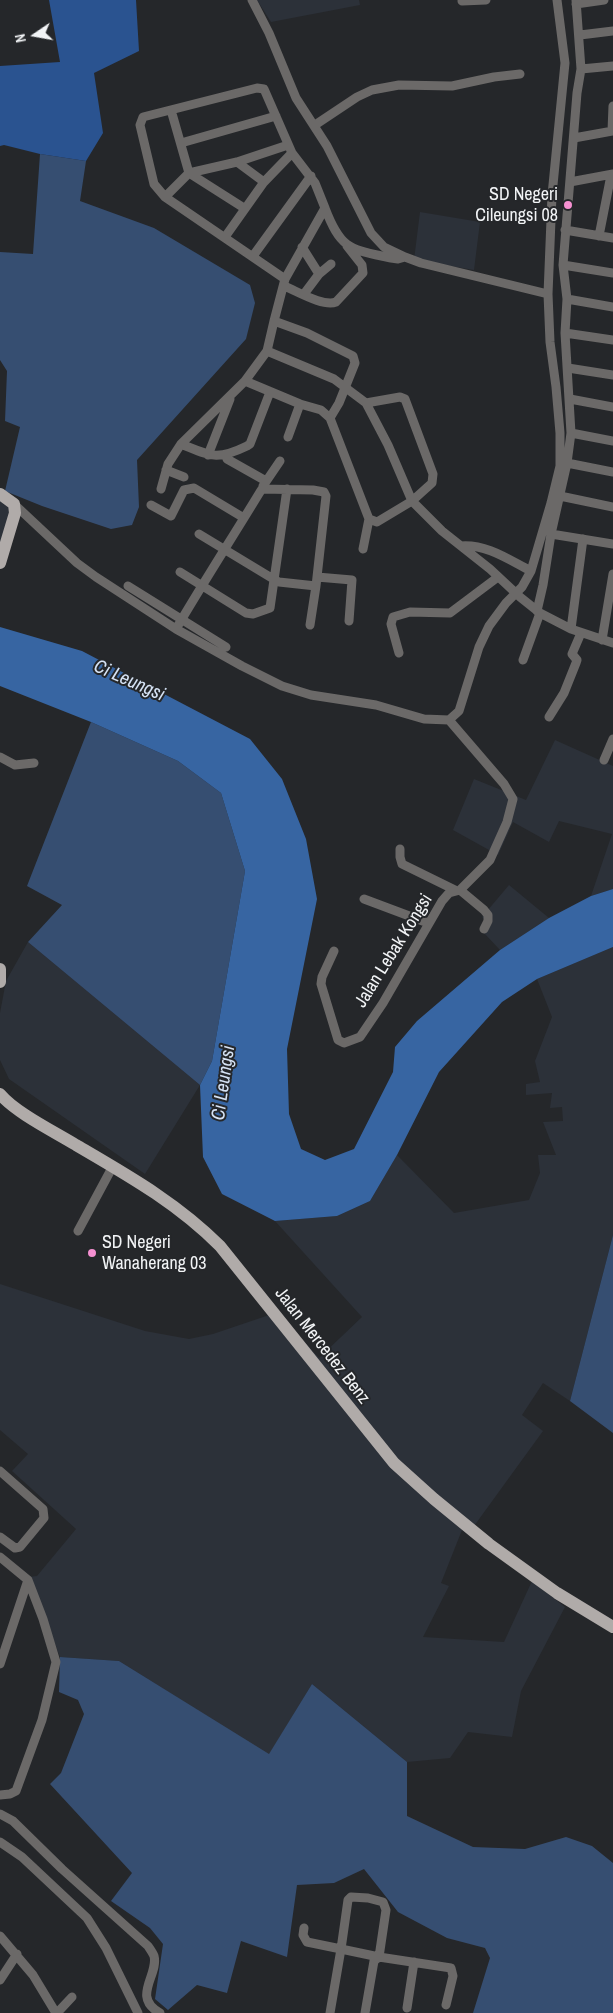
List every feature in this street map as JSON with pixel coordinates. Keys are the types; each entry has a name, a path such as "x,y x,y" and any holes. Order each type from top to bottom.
{"main road":[{"path":"0,494 14,504 15,513 0,562"},
{"path":"0,969 0,982"},
{"name":"Jalan Mercedez Benz","path":"0,1094 38,1123 113,1166 181,1210 220,1246 394,1463 489,1544 557,1594 613,1627"}],"street":[{"path":"252,0 269,32 296,98 315,125 371,233 384,247 421,263 548,294"},
{"path":"462,1 486,0"},
{"path":"14,504 77,563 176,629 242,666 294,690 354,703 376,705 424,719 449,720 459,710 479,647 489,626 506,603 517,594 531,571 560,466 561,447 549,332 548,294 552,195 566,63 557,0"},
{"path":"523,660 539,612 551,534 567,463 571,433 565,333 567,299 563,265 577,93 581,68 576,2 604,0"},
{"path":"580,35 613,30"},
{"path":"581,68 613,66"},
{"path":"315,125 357,97 372,90 399,85 452,86 494,77 520,74"},
{"path":"261,87 266,92 276,116 290,149 311,176 339,238 362,265 362,275 332,304 317,301 284,283 253,256 165,197 154,184 140,121 142,117 261,87"},
{"path":"574,138 613,131 613,106"},
{"path":"171,110 182,143 189,173 244,208"},
{"path":"182,143 276,116"},
{"path":"165,197 189,173 290,149"},
{"path":"224,237 290,149"},
{"path":"237,162 264,182"},
{"path":"570,182 612,174 599,236"},
{"path":"253,256 311,176"},
{"path":"161,489 168,464 181,444 230,398 267,351 284,283 325,208"},
{"path":"565,230 613,238"},
{"path":"347,246 392,258 405,257"},
{"path":"302,247 319,274"},
{"path":"304,294 319,274 331,264"},
{"path":"563,265 613,273"},
{"path":"567,299 613,306"},
{"path":"274,321 350,354 354,363 339,403 330,418"},
{"path":"565,333 613,340"},
{"path":"267,351 334,379 366,403 388,445 412,501 442,531 539,612 571,629 613,643"},
{"path":"568,368 613,375"},
{"path":"245,381 300,404 321,410 330,418 369,520 363,549"},
{"path":"181,444 214,456 226,455 250,444 270,392"},
{"path":"366,403 400,397 405,400 433,474 432,483 412,501 377,522 369,520"},
{"path":"208,455 230,398"},
{"path":"570,399 613,407"},
{"path":"288,437 300,404"},
{"path":"571,433 613,441"},
{"path":"228,458 264,485 287,489 320,491 326,496 310,624"},
{"path":"176,629 280,461"},
{"path":"567,463 613,472"},
{"path":"166,470 184,477"},
{"path":"151,505 171,516 184,490 194,488 244,518"},
{"path":"180,572 246,613 253,614 270,608 287,489"},
{"path":"560,496 613,507"},
{"path":"199,534 279,582 316,586"},
{"path":"551,534 613,544"},
{"path":"571,629 583,539"},
{"path":"462,546 472,545 489,550 531,571"},
{"path":"602,640 613,574"},
{"path":"317,577 352,580 349,621"},
{"path":"398,653 391,624 393,617 410,612 450,613 498,577"},
{"path":"128,586 226,647"},
{"path":"549,717 564,693 576,663 577,660 572,654 581,633"},
{"name":"Jalan Lebak Kongsi","path":"334,951 322,977 321,984 338,1040 344,1043 360,1037 406,965 442,901 449,893 458,890 490,860 514,803 512,795 449,720"},
{"path":"604,760 613,739"},
{"path":"0,756 19,765 34,763"},
{"path":"400,849 402,864 458,890 486,913 488,922 484,929"},
{"path":"364,899 428,923"},
{"path":"78,1231 113,1166"},
{"path":"0,1471 43,1509 45,1514 44,1518 20,1547 12,1546 0,1537"},
{"path":"0,1556 28,1580 43,1618 56,1662 42,1720 16,1791 0,1795"},
{"path":"0,1664 28,1580"},
{"path":"0,1814 13,1821 150,1949 155,1959 147,1996 152,2008 160,2013"},
{"path":"0,1842 22,1857 87,1918 106,1948 138,2013"},
{"path":"330,2013 348,1900 351,1897 368,1898 383,1902 386,1910 379,1957 374,1961 365,2013"},
{"path":"304,1928 307,1942 379,1957 452,1968 453,1976 446,2005"},
{"path":"0,1936 38,1981 56,2013 72,1997"},
{"path":"0,1980 17,1954"},
{"path":"407,2008 414,1962"}],"shaded area":[{"path":"49,0 136,0 139,51 94,73 103,133 86,161 40,154 4,145 0,146 0,66 60,62"},
{"path":"257,0 359,0 360,5 271,22"},
{"path":"40,154 86,161 80,201 154,228 250,285 255,303 246,339 137,460 139,507 132,525 111,529 42,506 5,491 20,427 5,421 7,371 0,360 0,252 33,254"},
{"path":"420,212 480,222 474,270 414,260"},
{"path":"0,490 5,491 12,520 0,562"},
{"path":"91,722 178,761 221,793 245,871 212,1061 200,1085 28,942 62,905 27,886"},
{"path":"555,740 613,766 613,889 591,896 612,834 559,821 549,842 513,822 498,855 453,830 474,779 526,800"},
{"path":"509,885 549,918 500,950 484,933 490,924 482,917"},
{"path":"28,942 200,1085 145,1174 9,1079 0,1060 0,1013 6,981"},
{"path":"613,947 613,1235 570,1401 543,1383 522,1415 543,1431 469,1533 462,1530 441,1583 449,1586 423,1637 504,1642 532,1581 565,1607 521,1691 512,1737 468,1732 450,1758 407,1762 312,1684 269,1755 119,1661 60,1657 29,1577 37,1576 76,1529 12,1471 28,1454 0,1430 0,1284 145,1331 189,1339 213,1334 278,1312 319,1358 362,1317 275,1221 337,1216 370,1201 397,1155 454,1213 529,1200 540,1173 538,1155 556,1155 543,1122 563,1121 562,1107 550,1108 552,1093 526,1095 526,1084 540,1082 535,1061 552,1017 537,979"},
{"path":"613,1235 613,1433 570,1401"},
{"path":"60,1657 119,1661 269,1754 312,1684 407,1762 407,1816 473,1847 525,1849 566,1837 592,1846 613,1863 613,2013 473,2013 490,1958 485,1948 447,1938 398,1912 364,1869 334,1883 297,1885 287,1957 241,1941 227,1993 197,1985 168,2010 155,1999 163,1944 150,1928 111,1901 132,1873 50,1784 61,1773 84,1714 78,1700 59,1692"}],"water":[{"name":"Ci Leungsi","path":"0,627 82,651 250,739 282,779 306,839 317,899 287,1049 289,1114 301,1149 325,1160 354,1149 393,1072 395,1047 417,1021 500,950 549,918 591,896 613,889 613,947 537,979 502,1002 439,1072 397,1155 370,1201 337,1216 275,1221 222,1194 203,1157 200,1085 212,1061 245,871 221,793 178,761 91,722 0,686"}],"place":[{"name":"SD Negeri Cileungsi 08","path":"568,205"},
{"name":"SD Negeri Wanaherang 03","path":"92,1253"}]}
